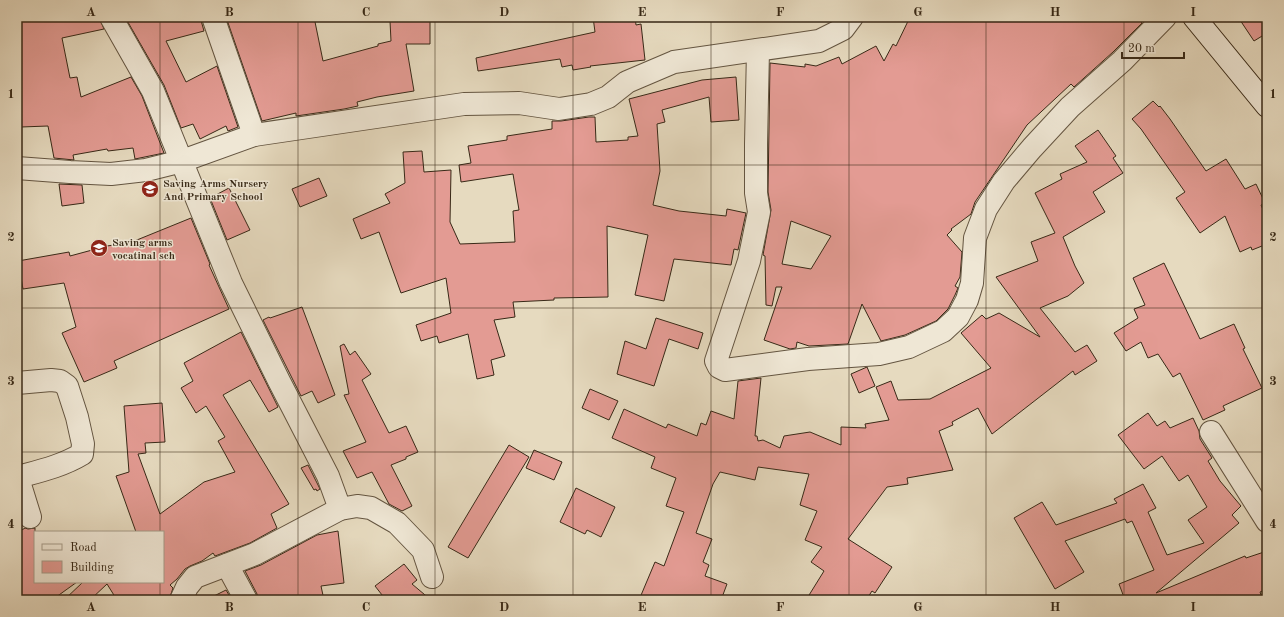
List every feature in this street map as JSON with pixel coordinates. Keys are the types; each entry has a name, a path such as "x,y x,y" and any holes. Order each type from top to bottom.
{"street":[{"path":"111,17 153,91 231,282 279,381 328,476 340,509"},
{"path":"213,17 254,135"},
{"path":"17,168 110,174 146,170 182,162 254,135 464,104 519,103 559,109 591,104 608,97 627,82 674,62 819,41 843,29 852,17"},
{"path":"758,50 756,193 759,212 749,261 716,361 719,367 725,370 808,359 879,354 909,347 943,331 958,317 967,300 972,283 975,238 986,209 1004,181 1070,107 1122,61 1165,17"},
{"path":"1194,17 1267,106"},
{"path":"17,383 51,380 60,381 67,386 77,417 83,444 82,454 74,459 51,469 17,476 30,517"},
{"path":"1211,432 1267,521"},
{"path":"181,600 187,587 195,577 255,554 340,509 357,506 371,508 397,523 422,550 432,577"},
{"path":"227,565 246,600"}],"building":[{"path":"17,17 99,17 104,29 62,38 70,78 77,77 81,97 131,77 142,96 164,153 135,159 133,148 108,151 107,149 73,155 74,160 54,158 48,126 21,127 20,125 17,125"},
{"path":"125,17 200,17 204,31 166,41 186,82 217,66 238,127 228,131 226,126 200,139 193,124 181,128 164,85"},
{"path":"226,17 314,17 323,61 391,41 390,21 430,21 430,44 406,44 414,91 357,102 358,106 344,109 296,116 296,113 262,121"},
{"path":"593,17 635,17 636,25 641,24 645,60 590,66 591,67 573,70 572,65 562,67 560,59 478,71 476,58 595,32"},
{"path":"910,17 1137,17 1142,23 1113,52 1074,87 1071,84 1027,125 975,202 971,214 951,229 952,230 947,235 962,252 960,277 955,286 958,288 948,309 936,321 905,335 881,341 862,304 848,344 809,346 797,342 796,348 790,349 764,340 782,287 776,287 772,306 766,305 765,256 763,255 771,210 768,192 770,63 805,67 805,64 816,66 839,57 842,64 876,46 884,61 893,44 896,46","holes":["791,221 831,236 811,269 782,264"]},
{"path":"1238,17 1259,17 1267,28 1267,33 1254,41"},
{"path":"736,77 739,120 711,122 709,97 662,110 665,122 657,124 660,171 653,205 679,211 726,216 727,209 746,213 738,250 734,249 731,265 674,259 664,301 635,295 648,235 607,226 608,297 554,298 554,300 513,302 515,317 494,320 505,356 491,360 494,375 477,379 468,334 439,343 437,336 421,341 416,325 451,313 446,278 401,293 379,232 361,239 353,219 390,203 385,194 405,183 403,152 422,151 424,172 451,170 450,222 460,244 515,242 513,211 519,210 513,174 461,182 459,165 471,163 468,146 507,140 507,136 552,129 552,121 589,117 595,117 596,142 628,140 628,137 638,136 629,99 702,80"},
{"path":"1153,101 1159,107 1160,106 1170,119 1206,171 1226,159 1245,189 1256,184 1265,203 1261,205 1267,219 1267,244 1252,250 1251,247 1240,252 1225,216 1200,233 1176,198 1185,192 1141,129 1132,119"},
{"path":"1098,130 1116,156 1113,158 1123,173 1093,192 1105,212 1063,237 1084,283 1068,296 1040,308 1075,352 1087,345 1097,361 1075,375 1073,371 992,434 978,408 952,422 953,425 939,431 953,470 907,478 908,484 887,487 848,539 892,567 875,593 872,591 866,600 806,600 824,571 811,562 822,547 805,540 817,511 800,505 809,474 758,467 755,480 720,472 713,484 696,533 712,539 703,562 709,565 705,576 727,584 721,600 639,600 655,562 664,566 684,512 666,506 676,478 651,468 655,457 612,438 624,409 666,428 668,424 697,436 701,423 706,425 711,411 734,419 738,381 761,378 755,436 757,436 758,441 763,440 780,448 784,436 810,432 841,445 841,427 866,428 865,424 889,420 876,387 891,381 898,400 930,399 991,368 961,333 982,315 986,319 999,313 1040,337 996,277 1038,261 1031,242 1055,233 1035,193 1062,179 1060,174 1087,162 1075,146"},
{"path":"319,178 327,196 300,207 292,189"},
{"path":"59,184 82,185 84,203 62,206"},
{"path":"229,188 250,230 227,240 210,198"},
{"path":"191,218 210,264 209,265 229,309 114,361 117,368 84,382 62,333 76,327 64,283 23,289 18,261 69,252 70,256 107,246 127,244"},
{"path":"1164,263 1200,339 1234,324 1245,348 1243,349 1262,388 1223,406 1225,410 1203,420 1180,373 1173,377 1158,354 1148,358 1141,342 1126,351 1114,333 1138,318 1134,309 1145,305 1133,278"},
{"path":"302,307 335,395 318,403 312,391 301,396 263,320"},
{"path":"656,318 703,333 698,349 669,339 654,386 617,374 625,341 646,349"},
{"path":"241,332 278,407 269,412 250,380 223,395 289,504 271,514 277,528 250,543 215,556 213,553 202,561 185,569 170,585 173,588 169,600 117,600 107,584 90,600 64,600 82,583 164,583 164,531 136,531 116,476 129,472 124,406 162,403 165,442 145,443 146,453 138,454 160,514 204,482 235,472 218,441 225,437 206,406 196,413 181,388 193,381 184,363"},
{"path":"344,344 350,355 355,351 371,374 362,380 389,433 406,426 418,452 391,465 412,506 402,511 389,504 372,472 357,478 343,451 366,442 344,395 349,394 340,346"},
{"path":"867,367 875,386 859,393 851,374"},
{"path":"590,389 618,401 609,420 582,408"},
{"path":"1148,413 1157,426 1165,421 1170,428 1193,418 1199,431 1200,439 1212,458 1208,461 1220,481 1241,506 1232,515 1239,523 1156,593 1245,556 1246,558 1267,551 1267,589 1260,592 1263,600 1125,600 1119,584 1154,570 1132,521 1127,523 1125,519 1065,541 1084,572 1055,589 1014,518 1042,502 1056,525 1117,503 1114,499 1143,484 1156,508 1148,512 1167,555 1204,543 1188,520 1207,507 1188,475 1179,481 1162,456 1144,469 1118,435"},
{"path":"509,445 529,457 468,558 448,547"},
{"path":"534,450 562,462 554,480 526,468"},
{"path":"308,465 320,489 317,491 316,489 314,490 301,468"},
{"path":"576,488 615,507 601,537 587,530 585,534 560,522"},
{"path":"25,528 35,528 34,583 76,583 52,600 17,600 17,533"},
{"path":"338,531 344,583 321,586 324,600 258,600 257,594 245,571 261,565 317,535"},
{"path":"404,564 417,580 412,584 431,600 386,600 375,586"},
{"path":"226,590 232,600 206,600"}],"place":[{"name":"Saving Arms Nursery And Primary School","path":"150,189"},
{"name":"Saving arms vocatinal sch","path":"99,248"}]}
